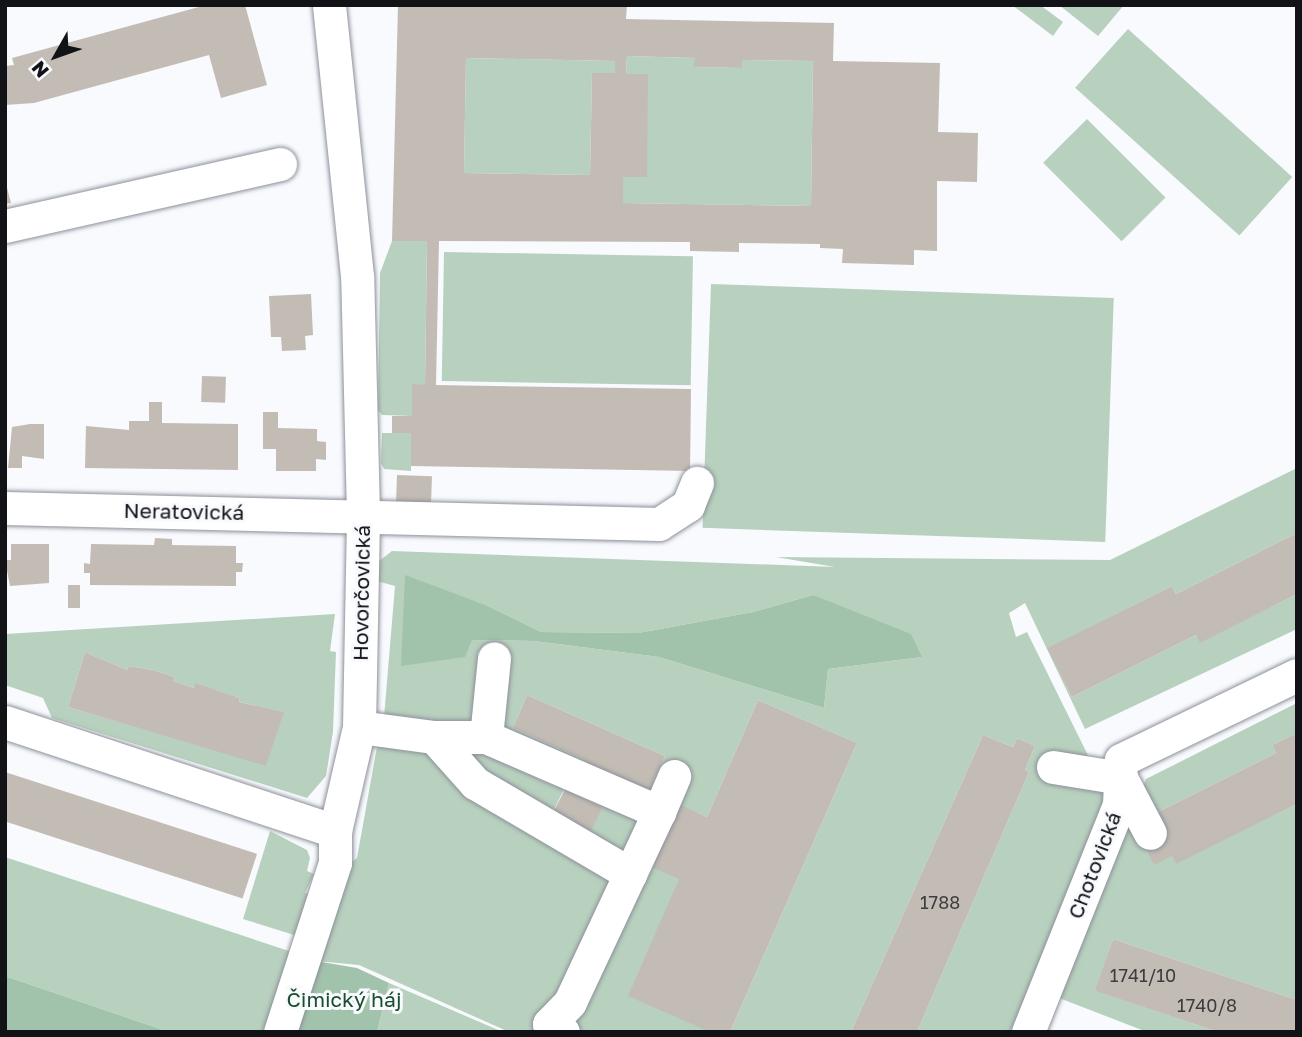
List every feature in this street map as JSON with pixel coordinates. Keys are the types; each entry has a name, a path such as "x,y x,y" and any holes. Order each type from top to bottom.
{"street":[{"name":"Hovorčovická","path":"280,1032 335,863 335,831 359,727 363,514 357,276 329,5"},
{"path":"5,226 280,164"},
{"name":"Neratovická","path":"5,508 363,514 659,524 688,505 697,483"},
{"path":"486,737 494,658"},
{"name":"Chotovická","path":"1028,1031 1119,805 1121,760 1297,675"},
{"path":"5,722 335,831"},
{"path":"359,727 434,737 486,737 659,812"},
{"path":"434,737 475,783 630,874"},
{"path":"1053,767 1121,778 1150,833"},
{"path":"570,1022 630,874 674,776"}],"green space":[{"path":"1012,5 1040,5 1063,22 1053,36"},
{"path":"1059,5 1124,5 1098,36"},
{"path":"1128,29 1292,177 1239,236 1075,88"},
{"path":"627,56 695,58 695,67 742,68 742,60 813,61 811,206 623,203 623,177 647,74 626,74"},
{"path":"466,58 615,61 615,73 592,73 590,175 464,173"},
{"path":"1087,119 1165,197 1122,241 1043,163"},
{"path":"392,241 427,241 425,385 412,385 412,416 382,415 378,410 380,273"},
{"path":"444,252 693,256 691,385 442,381"},
{"path":"711,284 1114,298 1105,542 702,528"},
{"path":"382,433 411,433 411,471 384,469 381,463"},
{"path":"1297,468 1297,533 1176,594 1172,586 1048,648 1072,697 1196,635 1201,642 1297,594 1297,629 1085,729 1025,603 1009,613 1016,637 1027,632 1119,818 1027,1032 917,1032 1029,772 1025,770 1035,746 1017,738 1013,747 983,735 851,1032 730,1032 857,743 758,700 707,817 674,803 679,879 710,1032 509,1032 359,965 316,961 344,868 357,858 378,741 382,741 395,586 373,580 374,565 392,551 835,567 776,557 1110,560","holes":["405,576 486,605 541,632 638,633 753,612 813,595 922,657 828,669 824,708 659,657 534,641 472,640","527,695 665,756 646,799 585,760 513,728","564,789 601,808 590,831 553,812"]},
{"path":"405,575 486,605 541,632 638,633 753,612 813,595 911,634 922,657 828,669 824,708 659,657 534,641 472,640 465,657 401,666"},
{"path":"335,614 330,651 336,652 333,732 326,776 307,798 52,718 43,698 5,685 5,634","holes":["85,652 127,670 129,666 153,670 175,677 173,681 194,688 196,684 240,698 239,702 283,712 266,765 68,707"]},
{"path":"1297,703 1297,733 1272,745 1276,753 1152,815 1176,863 1297,804 1297,1000 1113,939 1096,991 1218,1032 1147,1032 1054,996 1146,779"},
{"path":"270,831 307,850 310,858 307,871 314,874 305,893 320,897 307,939 243,919"},
{"path":"5,857 295,953 267,1032 169,1032 5,976"},
{"name":"Čimický háj","path":"316,961 357,968 389,983 377,1032 293,1032"},
{"path":"5,976 169,1032 5,1032"},
{"path":"389,983 503,1032 377,1032"}],"building":[{"path":"206,5 245,5 267,85 221,98 209,55 34,103 5,105 5,66 14,65 12,58"},
{"path":"398,5 627,5 626,19 834,23 833,61 940,63 938,132 978,133 977,182 937,181 937,251 914,250 914,265 842,263 843,249 820,248 820,244 739,243 739,252 690,251 690,242 439,241 436,385 691,389 690,471 411,466 411,433 392,433 392,416 412,416 412,384 425,385 427,241 392,241","holes":["627,56 695,58 694,67 742,68 742,60 813,61 811,206 623,203 623,177 647,177 648,74 626,74","466,58 615,61 615,73 592,73 590,175 464,173"]},
{"path":"5,180 11,203 5,204"},
{"path":"311,294 313,335 305,336 306,350 282,351 281,337 271,337 269,296"},
{"path":"202,376 226,377 225,403 201,402"},
{"path":"149,402 162,402 162,423 238,424 238,470 85,468 86,426 129,430 129,421 149,421"},
{"path":"263,412 278,412 278,428 317,429 317,441 326,442 326,460 316,459 316,471 276,471 276,449 263,449"},
{"path":"44,424 44,459 22,456 22,468 8,468 12,427"},
{"path":"397,475 432,476 431,505 396,504"},
{"path":"1297,533 1297,594 1200,643 1196,635 1072,697 1047,648 1172,586 1176,594"},
{"path":"155,538 172,539 172,545 236,546 236,563 243,563 242,572 236,572 236,586 90,585 90,573 84,573 84,563 90,564 91,544 154,545"},
{"path":"11,544 49,544 49,583 10,586 5,560 11,560"},
{"path":"68,585 80,585 80,608 68,608"},
{"path":"85,652 127,670 129,666 153,670 175,677 173,681 194,688 195,683 240,698 239,702 284,712 266,766 68,707"},
{"path":"527,695 665,756 646,799 581,770 585,760 513,728"},
{"path":"758,700 857,743 730,1032 710,1032 628,996 679,879 647,865 674,802 707,817"},
{"path":"1297,733 1297,804 1176,864 1172,856 1154,865 1142,840 1152,815 1276,753 1272,745"},
{"path":"983,735 1013,747 1017,738 1035,746 1025,770 1029,772 917,1032 851,1032"},
{"path":"5,772 257,854 243,899 5,821"},
{"path":"565,789 602,808 591,831 553,812"},
{"path":"1113,939 1297,1000 1297,1032 1218,1032 1095,991"}]}
